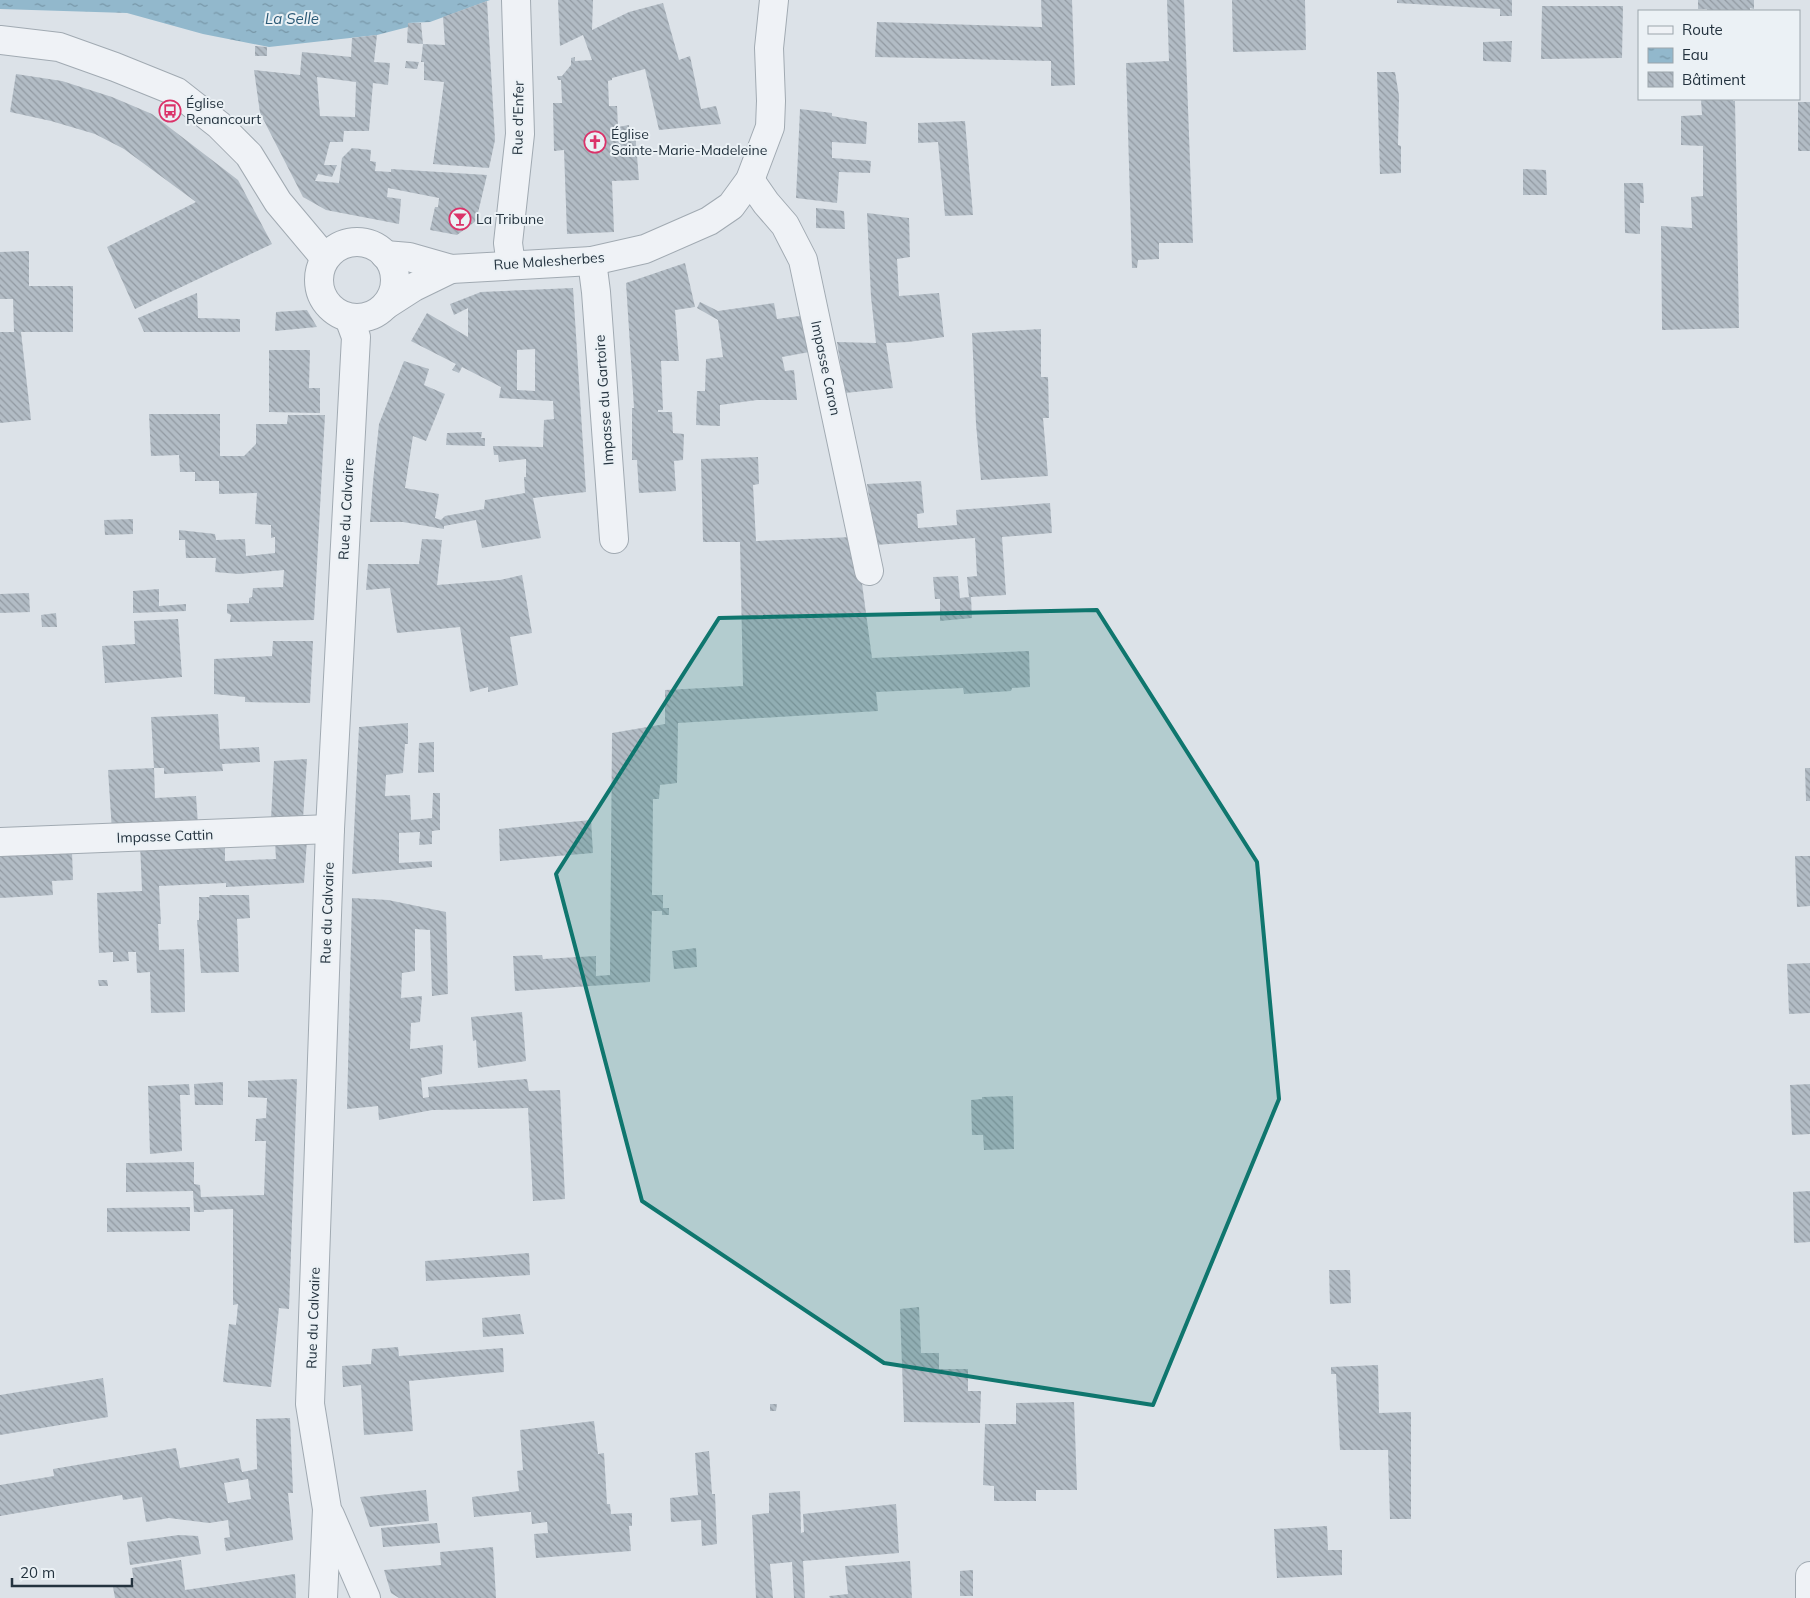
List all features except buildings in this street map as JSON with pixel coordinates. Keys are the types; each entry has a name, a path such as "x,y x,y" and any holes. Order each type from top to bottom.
{"street":[{"name":"Rue d'Enfer","path":"511,265 508,243 520,134 516,0"},
{"name":"Rue Malesherbes","path":"385,254 409,257 451,269 592,261 645,249 709,222 731,206 750,180 770,127 769,48 774,0"},
{"path":"0,40 59,47 115,66 177,92 218,124 249,155 278,202 325,258"},
{"name":"Impasse Caron","path":"750,180 785,225 803,260 869,571"},
{"path":"361,242 374,246 385,254 392,266 395,279 393,293 386,304 376,313 363,318 350,318 335,312 325,301 319,287 320,272 325,258 335,248 348,243 361,242"},
{"name":"Impasse du Gartoire","path":"592,261 596,292 614,539"},
{"name":"Rue Malesherbes","path":"386,304 414,287 451,269"},
{"name":"Rue du Calvaire","path":"323,1598 327,1509 310,1404 330,829 356,337 350,318"},
{"name":"Impasse Cattin","path":"0,842 330,829"},
{"name":"Rue du Calvaire","path":"327,1509 366,1598"},
{"path":"1810,1576 1810,1598"}],"highlighted area":[{"path":"1097,610 1257,862 1279,1099 1153,1405 884,1363 642,1201 556,874 719,618"}],"water":[{"name":"La Selle","path":"0,0 490,0 430,22 408,23 408,27 377,35 269,47 203,34 127,13 0,9"}],"place":[{"name":"Église Renancourt","path":"170,111"},
{"name":"Église Sainte-Marie-Madeleine","path":"595,142"},
{"name":"La Tribune","path":"460,219"}]}
